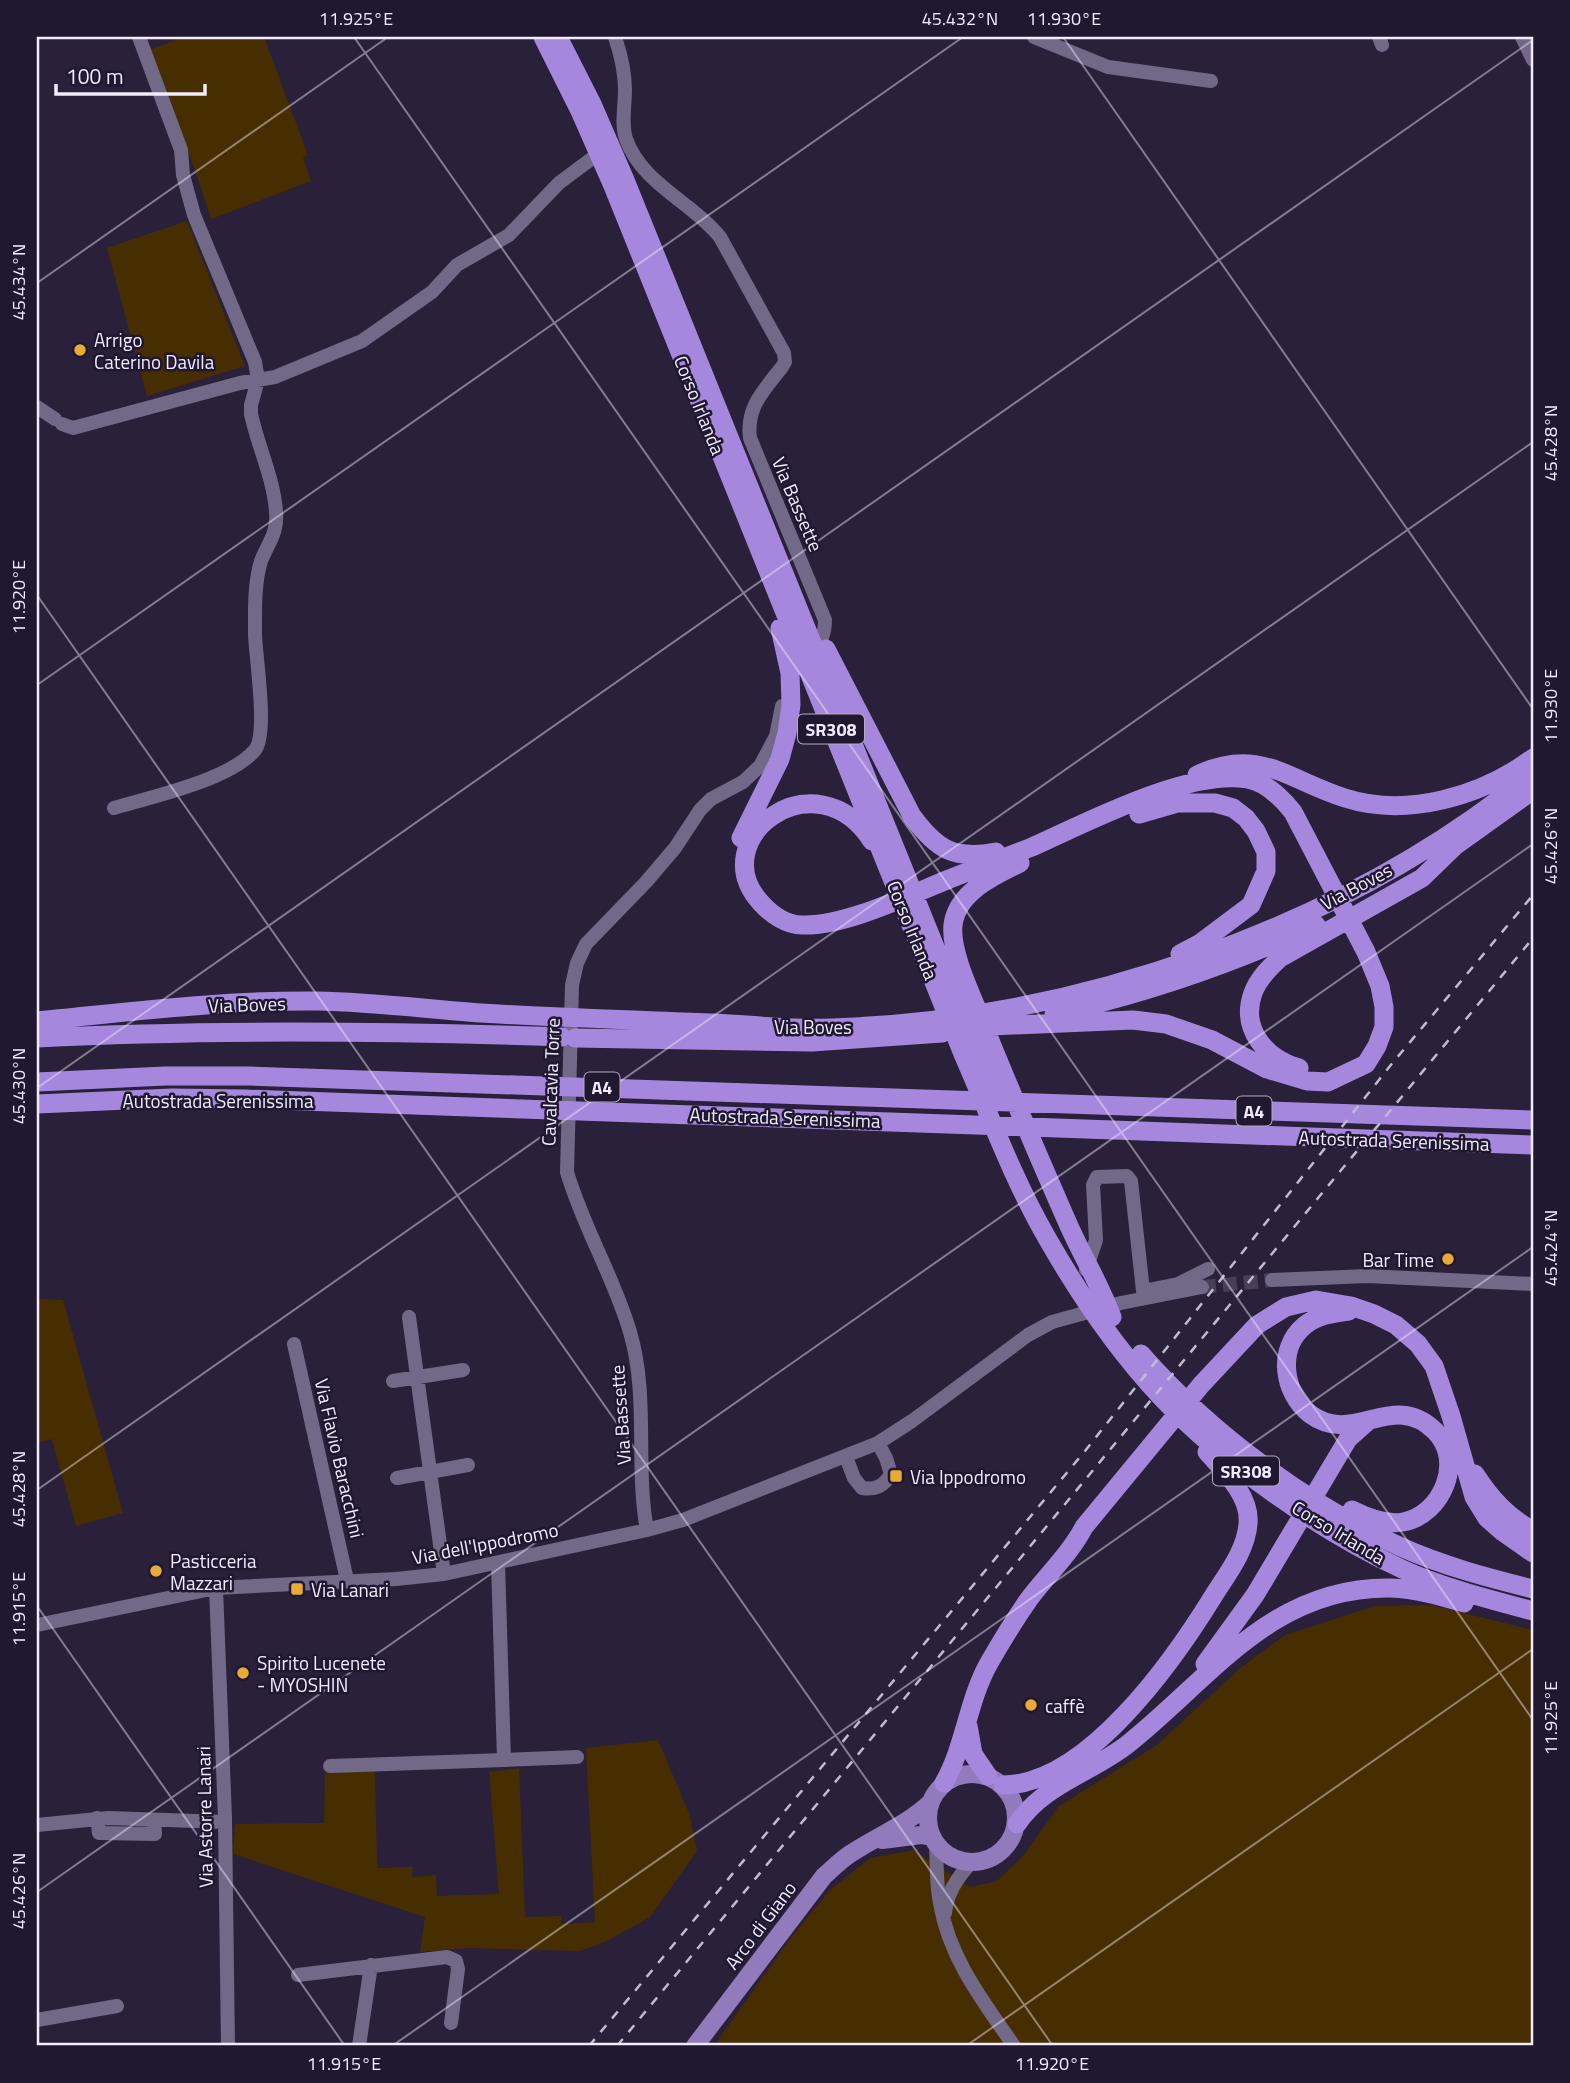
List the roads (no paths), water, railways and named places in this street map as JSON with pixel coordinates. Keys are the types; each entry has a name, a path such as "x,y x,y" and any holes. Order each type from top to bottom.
{"highway":[{"name":"Corso Irlanda","path":"543,37 613,186 963,1054 1025,1197 1084,1300 1119,1348 1161,1397 1222,1452 1279,1497 1338,1535 1404,1570 1533,1611"},
{"name":"Corso Irlanda","path":"558,37 592,104 625,180 1033,1185 1103,1313 1172,1388 1250,1453 1324,1505 1403,1547 1444,1563 1533,1589"},
{"path":"768,536 906,805 927,836 946,851 964,855 1005,851 1066,837 1177,803 1215,803 1233,808 1246,818 1256,831 1266,852 1266,871 1251,905 1199,944 1174,957 1022,1005"},
{"path":"766,569 790,673 791,705 780,760 766,791 747,822 739,843 747,900 762,916 780,927 799,933 824,931 872,916 1023,856 1225,764 1250,762 1269,767 1346,798 1385,804 1424,805 1483,787 1533,758"},
{"name":"Via Boves","path":"37,1021 223,1003 319,1001 486,1013 831,1028 923,1020 1022,1005 1177,966 1293,920 1372,880 1431,844 1495,804 1533,773"},
{"path":"1165,791 1203,780 1249,779 1282,798 1293,812 1315,859 1362,954 1376,1007 1374,1026 1357,1056 1326,1072 1312,1072 1283,1064 1263,1048 1252,1028 1249,1010 1253,991 1265,972 1280,958 1422,878 1455,846"},
{"path":"1151,809 1186,792 1213,785 1254,787 1281,807 1315,859"},
{"name":"Via Boves","path":"1350,908 1455,846 1533,790"},
{"path":"743,878 751,840 761,824 774,813 794,804 832,807 851,818 868,835 886,862"},
{"path":"1066,837 973,890 960,906 953,925 955,948 992,1046 1076,1242 1102,1292 1103,1313"},
{"name":"Via Boves","path":"1331,917 1274,944 1178,980 1082,1008 991,1026 1133,1020 1166,1024 1212,1040 1267,1069 1307,1081 1328,1082 1348,1075 1366,1063 1377,1046 1384,1027 1380,986 1362,954"},
{"name":"Via Boves","path":"37,1038 162,1032 317,1030 799,1042 870,1040 942,1033"},
{"name":"Autostrada Serenissima","path":"37,1082 165,1076 250,1076 1533,1121"},
{"name":"Autostrada Serenissima","path":"37,1104 172,1098 245,1098 1533,1145"},
{"path":"944,1783 952,1769 988,1665 1028,1601 1076,1542 1091,1519 1202,1385 1257,1325 1286,1307 1316,1300 1340,1304 1396,1325 1418,1344 1434,1366 1474,1497 1487,1518 1533,1553"},
{"path":"1250,1453 1363,1515 1401,1523 1426,1512 1437,1501 1445,1486 1448,1458 1437,1433 1424,1422 1411,1416 1393,1413 1367,1422 1332,1424 1309,1413 1289,1384 1285,1364 1295,1336 1305,1325 1322,1315 1360,1310"},
{"path":"967,1724 973,1754 995,1781 1015,1785 1047,1776 1104,1735 1140,1698 1192,1632 1244,1544 1249,1521 1243,1497 1161,1397"},
{"path":"1174,1704 1226,1638 1255,1595 1348,1439 1367,1422"},
{"path":"1459,1442 1485,1490 1513,1520 1533,1531"},
{"path":"1017,1824 1043,1795 1109,1759 1240,1644 1273,1620 1312,1601 1342,1592 1392,1588 1428,1593 1503,1614 1533,1617"}],"main road":[{"path":"965,1774 995,1781 1014,1803 1017,1824 1012,1839 1002,1852 988,1860 972,1863 956,1860 945,1853 934,1840 928,1819 931,1802 944,1783 965,1774"},
{"name":"Arco di Giano","path":"695,2046 824,1875 848,1855 915,1817 931,1802"},
{"name":"Arco di Giano","path":"871,1842 921,1835 934,1840"}],"street":[{"path":"114,808 202,782 244,760 259,742 261,719 256,646 256,593 261,562 275,533 277,514 251,414 258,380 255,362 194,215 183,175 181,150 139,37"},
{"name":"Via Bassette","path":"615,37 624,70 625,137 633,153 644,169 710,225 720,237 784,353 786,362 752,408 750,438 825,620 825,630 820,643 787,679 776,736 760,766 743,782 712,799 700,810 675,848 646,882"},
{"path":"1034,37 1060,51 1108,67 1211,81"},
{"path":"1522,37 1533,60"},
{"path":"37,407 73,428 275,377 337,353 385,326 432,292 457,265 509,235 569,174 625,137"},
{"name":"Cavalcavia Torre","path":"618,1300 574,1197 567,1172 572,985 586,944 646,882"},
{"path":"1103,1313 1084,1288 1085,1272 1096,1240 1093,1185 1097,1177 1127,1176 1131,1181 1143,1291 1178,1284 1208,1269"},
{"path":"1272,1280 1367,1276 1533,1284"},
{"name":"Via dell'Ippodromo","path":"37,1625 216,1588 444,1574 647,1530 719,1508 878,1443 1028,1335 1052,1322 1103,1313 1202,1287"},
{"name":"Via Bassette","path":"618,1300 630,1332 637,1365 647,1530"},
{"path":"409,1317 444,1574"},
{"name":"Via Flavio Baracchini","path":"294,1344 347,1580"},
{"path":"393,1381 463,1370"},
{"path":"846,1457 854,1478 862,1488 877,1488 891,1474 878,1443"},
{"path":"397,1478 468,1465"},
{"path":"498,1563 505,1760"},
{"name":"Via Astorre Lanari","path":"216,1588 225,1822 228,2046"},
{"path":"330,1766 577,1758"},
{"path":"37,1825 97,1818 225,1822"},
{"path":"934,1840 939,1901 954,1953 1014,2046"},
{"path":"944,1922 946,1903 960,1874 972,1863"},
{"path":"298,1975 447,1957 456,1961 458,1969 451,2023"},
{"path":"359,2046 371,1965"},
{"path":"37,2020 117,2006"}],"tunnel":[{"path":"1202,1287 1272,1280"}],"railway":[{"path":"589,2046 1085,1451 1390,1066 1533,895"},
{"path":"617,2046 1533,938"}],"place":[{"name":"Arrigo Caterino Davila","path":"80,350"},
{"name":"Bar Time","path":"1448,1259"},
{"name":"Via Ippodromo","path":"896,1476"},
{"name":"Pasticceria Mazzari","path":"156,1571"},
{"name":"Via Lanari","path":"297,1589"},
{"name":"Spirito Lucenete - MYOSHIN","path":"243,1673"},
{"name":"caffè","path":"1031,1705"}]}
